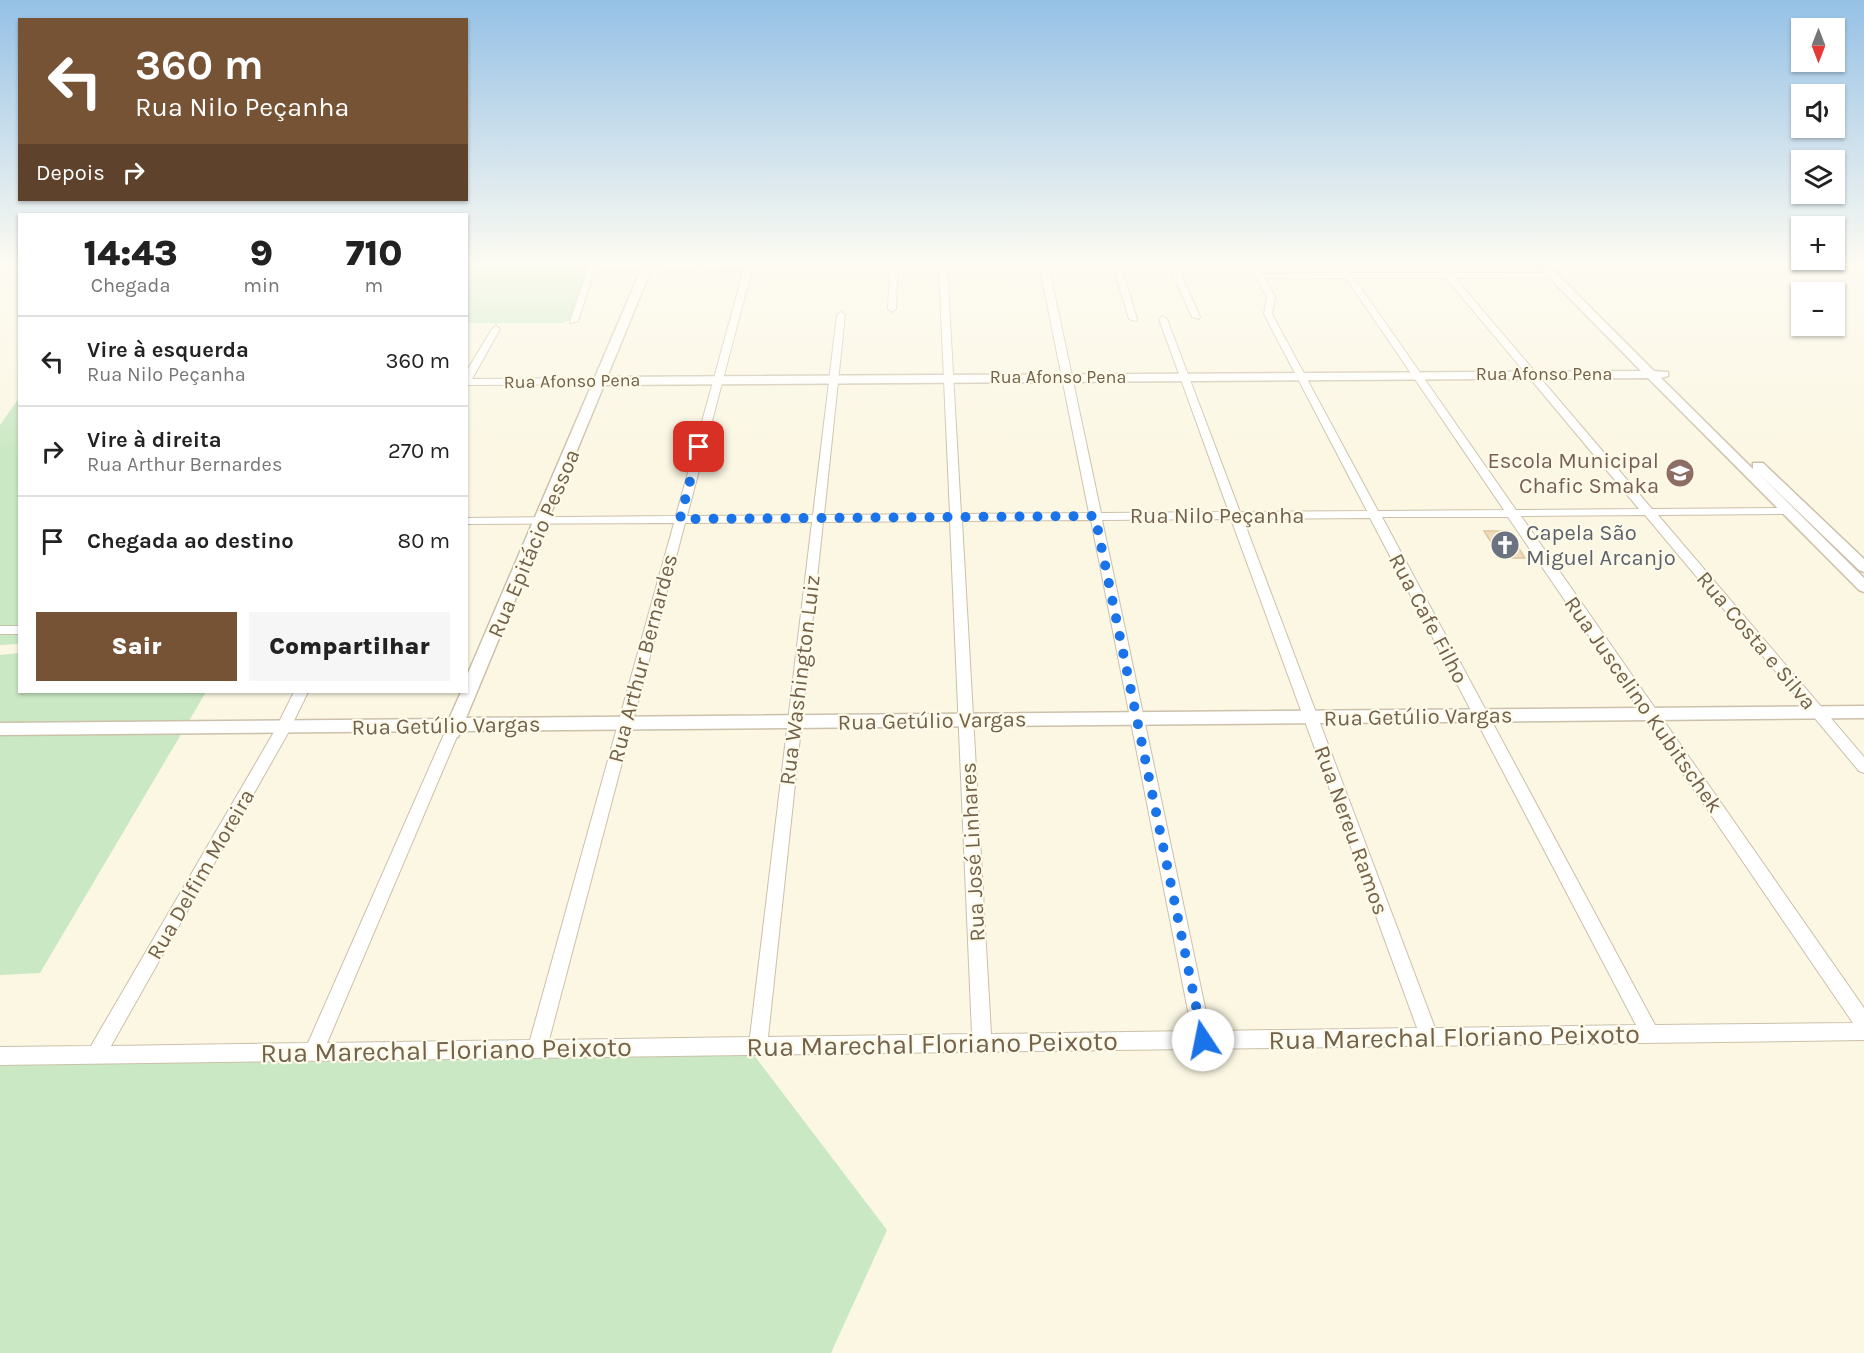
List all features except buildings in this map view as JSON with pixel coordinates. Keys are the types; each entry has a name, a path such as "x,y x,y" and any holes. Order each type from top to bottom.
{"street":[{"name":"Rua Epitácio Pessoa","path":"314,1051 543,520 623,328"},
{"name":"Rua Arthur Bernardes","path":"537,1050 732,328"},
{"name":"Rua Washington Luiz","path":"758,1046 839,328"},
{"name":"Rua José Linhares","path":"947,328 982,1043"},
{"path":"1057,328 1203,1040"},
{"name":"Rua Nereu Ramos","path":"1166,328 1429,1037"},
{"name":"Rua Cafe Filho","path":"1275,328 1650,1034"},
{"name":"Rua Juscelino Kubitschek","path":"1385,328 1864,1023"},
{"name":"Rua Costa e Silva","path":"1494,328 1864,767"},
{"path":"1608,328 1650,374 1864,586"},
{"path":"1616,328 1864,567"},
{"path":"468,378 495,329"},
{"name":"Rua Afonso Pena","path":"468,382 1664,374"},
{"name":"Rua Nilo Peçanha","path":"468,521 1787,511"},
{"path":"0,630 18,630"},
{"name":"Rua Delfim Moreira","path":"96,1055 300,693"},
{"name":"Rua Getúlio Vargas","path":"0,729 454,728 624,723 1864,712"},
{"name":"Rua Marechal Floriano Peixoto","path":"0,1056 1864,1031"}],"green space":[{"path":"18,399 18,644 0,645 0,425"},
{"path":"18,653 18,693 205,693 40,973 0,975 0,655"},
{"path":"750,1050 887,1230 831,1353 0,1353 0,1060"}],"place":[{"name":"Escola Municipal Chafic Smaka","path":"1680,473"},
{"name":"Capela São Miguel Arcanjo","path":"1505,545"}],"route":[{"path":"699,447 680,519 1095,516 1203,1040"}]}
